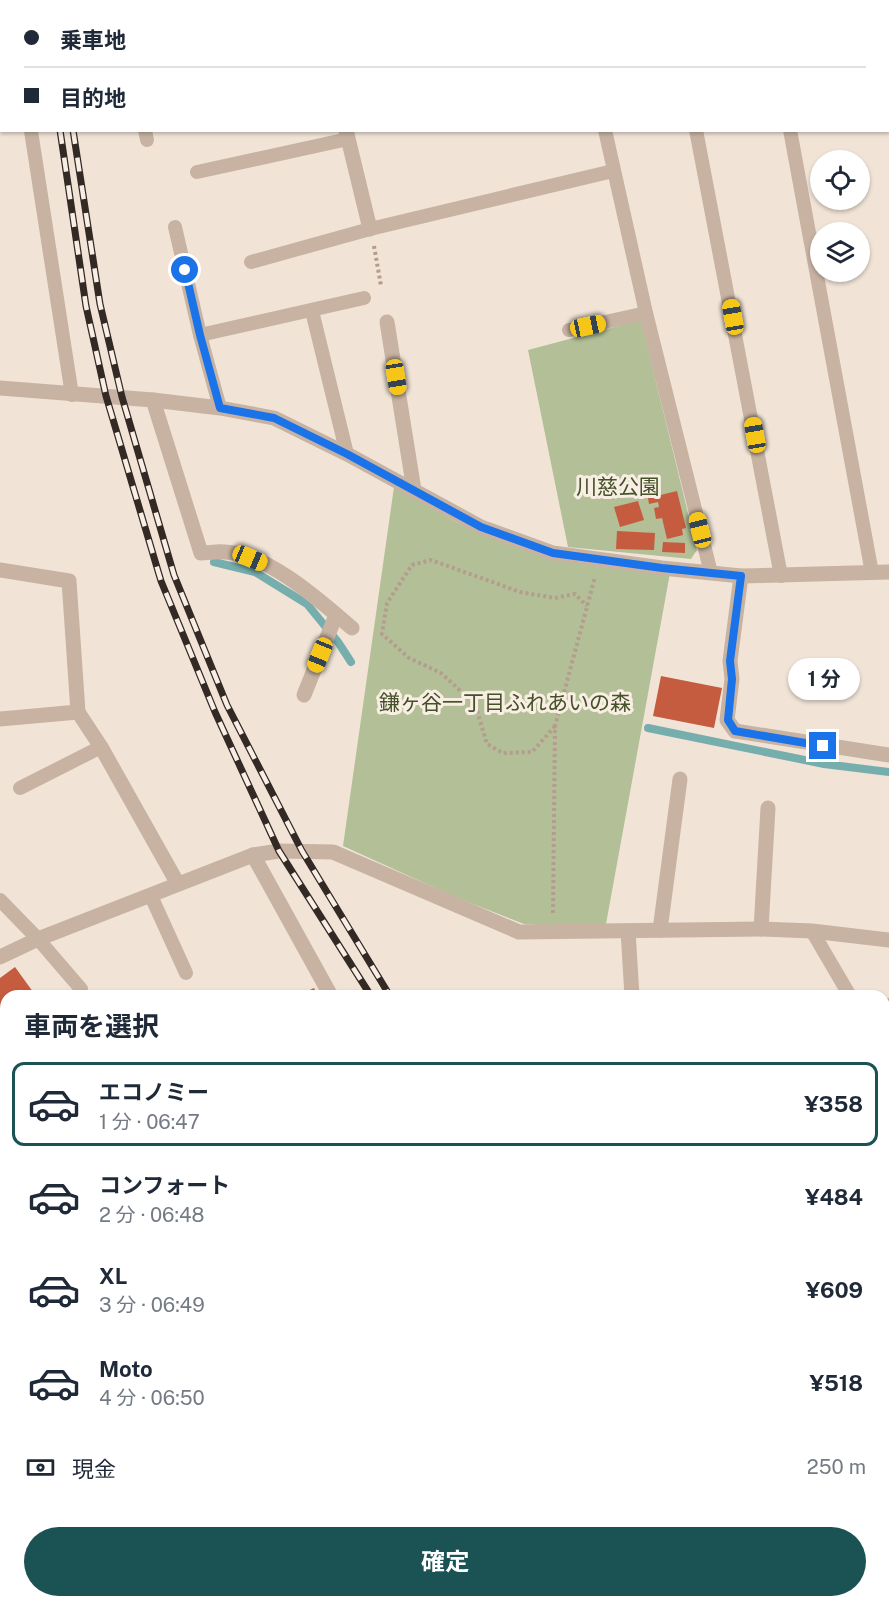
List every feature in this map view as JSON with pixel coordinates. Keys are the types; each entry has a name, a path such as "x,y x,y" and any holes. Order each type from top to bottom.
{"street":[{"path":"347,135 370,229"},
{"path":"387,322 414,490"},
{"path":"0,388 153,400 220,408 274,418 347,454 481,527 553,553 741,576 889,572"},
{"path":"153,400 201,554 226,552 274,568 352,628"},
{"path":"0,570 69,582 78,712 101,747 178,884"},
{"path":"741,576 730,661 732,679 728,720 735,731 889,755"},
{"path":"304,695 336,615"},
{"path":"0,719 78,712"},
{"path":"660,930 680,779"},
{"path":"761,929 768,808"},
{"path":"0,957 38,939 253,855 279,851 333,852 519,932 761,929 812,931 889,940"},
{"path":"253,855 328,990"},
{"path":"628,931 632,990"}],"lane":[{"path":"31,132 72,395"},
{"path":"605,132 646,313 711,573"},
{"path":"696,132 781,576"},
{"path":"790,132 872,573"},
{"path":"197,172 347,135"},
{"path":"251,262 370,229 613,171"},
{"path":"175,227 220,408"},
{"path":"200,335 364,298"},
{"path":"312,311 347,454"},
{"path":"569,330 646,313"},
{"path":"20,788 101,747"},
{"path":"151,896 186,973"},
{"path":"0,900 38,939 81,989"},
{"path":"812,931 846,990"}],"path":[{"path":"370,229 387,322"},
{"path":"553,932 555,726 600,559"},
{"path":"555,726 532,752 503,753 487,744 475,704 441,673 409,658 382,634 387,603 412,565 431,560 520,592 555,598 575,594 587,606"}],"green space":[{"name":"川慈公園","path":"641,320 697,550 691,559 568,547 528,350"},
{"name":"鎌ヶ谷一丁目ふれあいの森","path":"394,487 458,523 507,543 670,573 606,924 552,926 524,924 455,897 343,846"}],"building":[{"path":"677,491 686,528 682,529 683,535 667,539 662,518 656,519 654,508 659,507 658,502 649,504 648,498"},
{"path":"638,501 644,520 620,527 614,507"},
{"path":"617,531 655,533 654,550 616,549"},
{"path":"663,542 685,543 685,553 662,552"},
{"path":"661,676 722,688 714,728 653,716"},
{"path":"15,967 32,990 0,990 0,978"}],"waterway":[{"path":"214,562 255,572 307,604 351,662"},
{"path":"648,728 824,764 889,772"}],"railway":[{"path":"60,132 86,306 106,396 161,581 215,712 279,851 367,990"},
{"path":"73,132 100,304 122,397 174,575 227,705 302,851 386,990"}],"route":[{"path":"185,270 220,408 274,418 347,454 481,527 553,553 741,576 730,661 732,679 728,720 735,731 823,746"}]}
